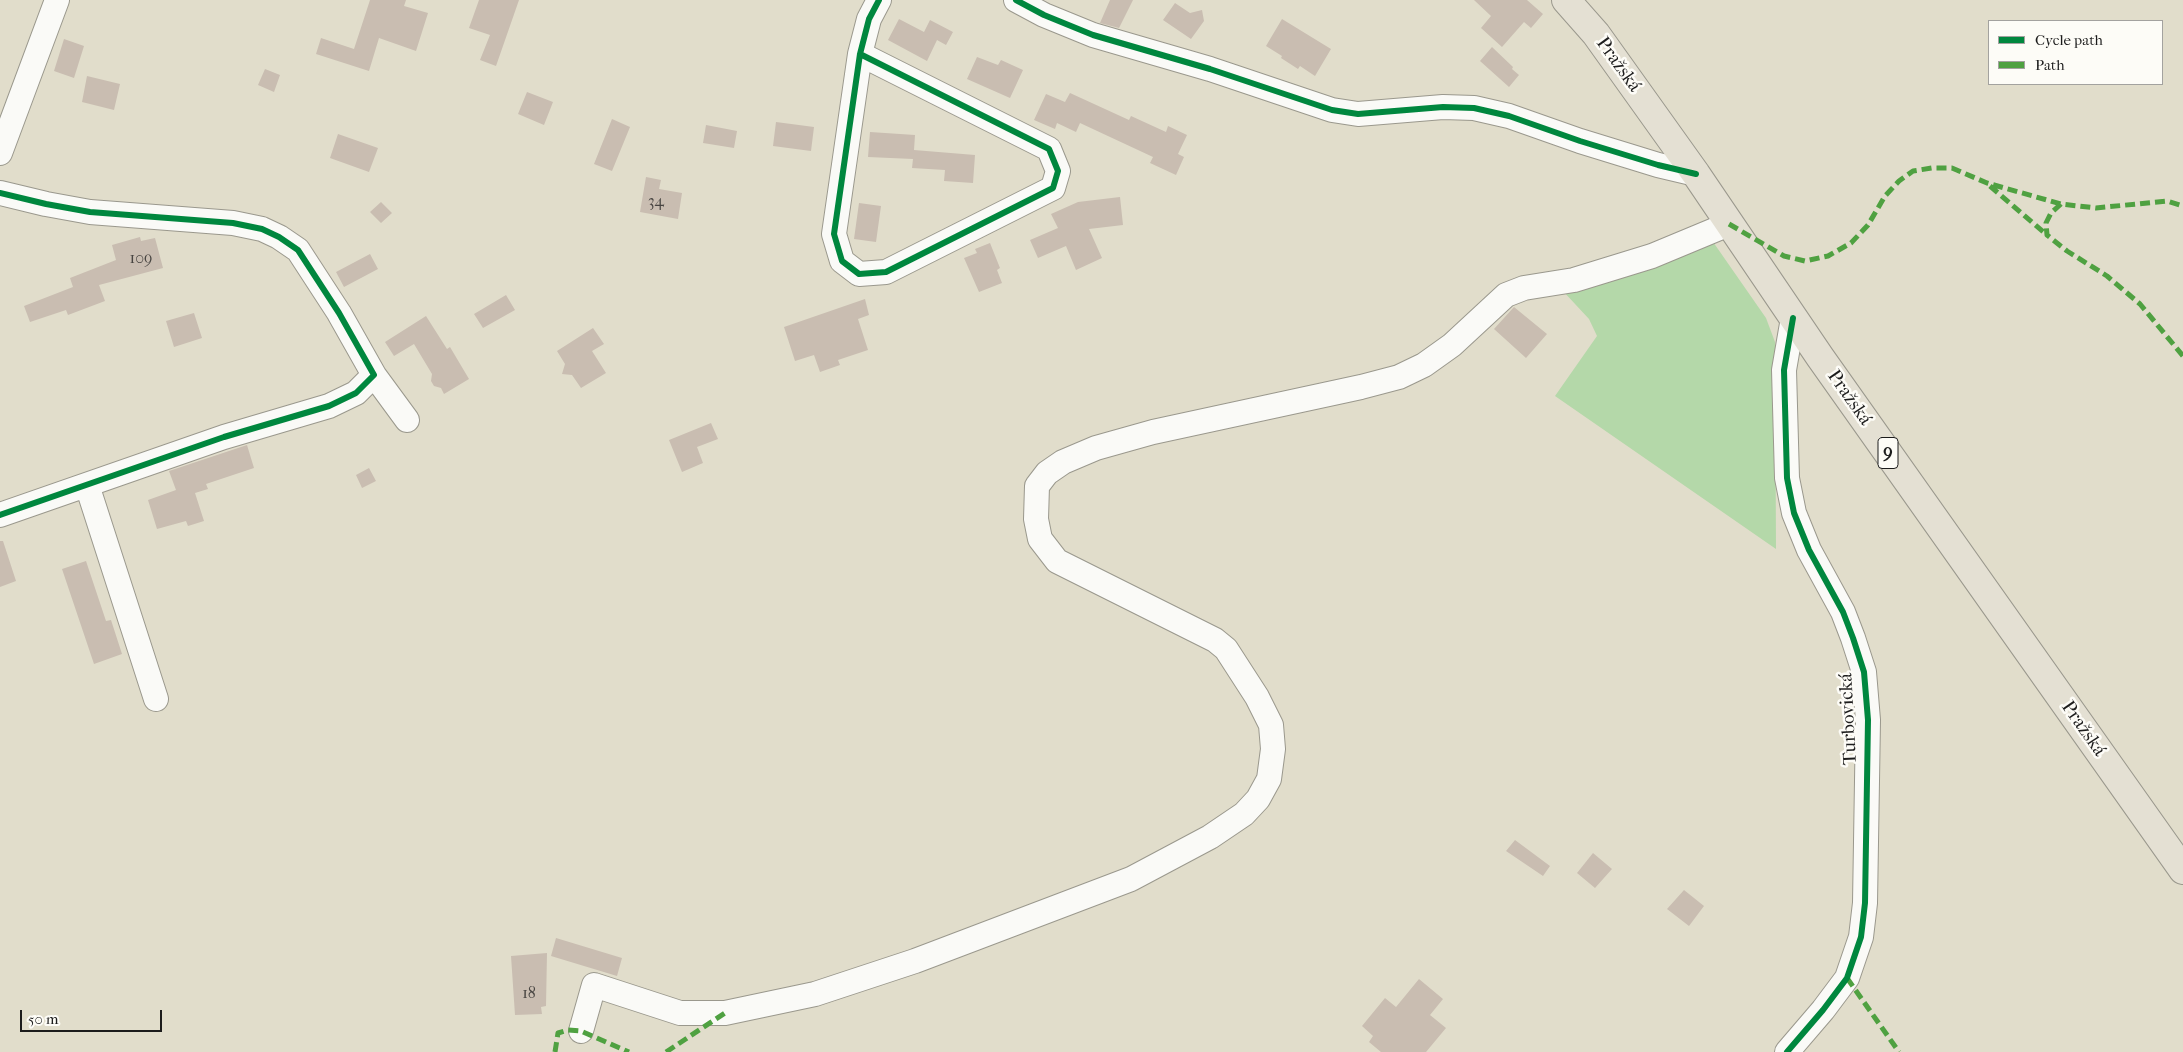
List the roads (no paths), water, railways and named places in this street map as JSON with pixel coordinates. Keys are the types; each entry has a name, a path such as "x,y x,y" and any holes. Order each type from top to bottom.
{"main road":[{"name":"Pražská","path":"1566,0 1596,34 1696,174 1793,318 2183,870"}],"street":[{"path":"0,153 57,0"},
{"path":"860,54 1050,149 1058,171 1053,188 886,272 859,274 842,261 834,234 860,54 869,19 879,0"},
{"path":"1016,0 1044,15 1093,35 1210,69 1332,110 1358,114 1443,108 1474,108 1509,116 1580,141 1658,165 1696,174"},
{"path":"0,193 90,212 233,223 262,229 280,237 298,250 339,313 374,375 406,420"},
{"path":"581,1031 594,985 612,989 680,1013 725,1013 815,994 915,962 1131,879 1210,837 1244,814 1258,798 1269,779 1273,749 1271,725 1257,697 1226,649 1215,640 1058,561 1040,539 1036,519 1037,486 1047,473 1063,462 1096,448 1153,432 1399,377 1424,365 1452,345 1506,295 1524,288 1574,280 1652,256 1729,224"},
{"name":"Turbovická","path":"1787,1052 1823,1010 1847,978 1861,938 1865,903 1868,720 1864,672 1853,638 1843,612 1809,550 1794,513 1788,478 1784,370 1793,318"},
{"path":"0,514 224,437 329,406 356,393 374,375"},
{"path":"88,485 156,699"}]}
